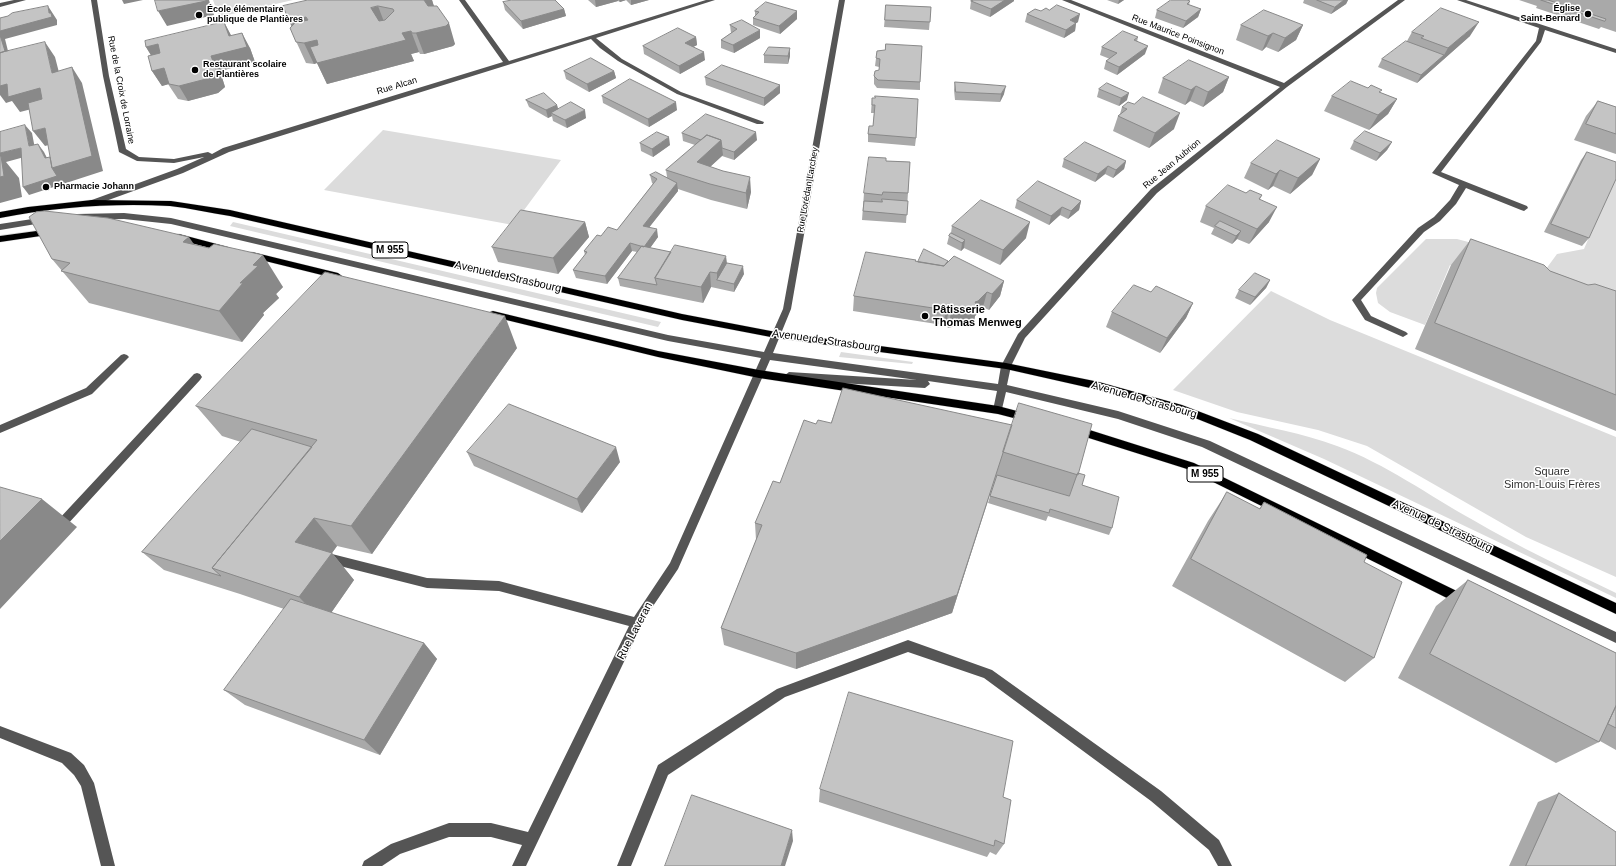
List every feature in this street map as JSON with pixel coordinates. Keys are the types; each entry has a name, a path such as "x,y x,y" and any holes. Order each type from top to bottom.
{"main road":[{"name":"Avenue de Strasbourg","path":"0,215 28,210 92,203 171,204 230,213 682,317 776,334 1006,366 1099,386 1182,409 1254,437 1616,609"},
{"path":"0,239 58,231"},
{"path":"173,236 348,278"},
{"name":"Avenue de Strasbourg","path":"485,312 658,354 759,374 998,410 1043,422"},
{"name":"M 955","path":"1065,427 1095,435 1190,466 1472,605"}],"street":[{"path":"0,5 23,0"},
{"name":"Rue de la Croix de Lorraine","path":"94,0 106,76 122,150 137,159 174,161 226,150"},
{"path":"462,0 507,63"},
{"name":"Rue Alcan","path":"92,203 180,171 226,150 712,0"},
{"name":"Rue Lorédan Larchey","path":"759,374 787,308 842,0"},
{"name":"Rue Maurice Poinsignon","path":"1065,0 1285,86"},
{"name":"Rue Jean Aubrion","path":"998,410 1006,366 1021,336 1154,191 1285,86 1402,0"},
{"path":"1460,0 1616,51"},
{"path":"1524,208 1436,173 1538,41 1542,27"},
{"path":"592,37 602,47 620,60 679,92 760,122"},
{"path":"1403,334 1368,318 1356,300 1422,230 1453,202 1464,184"},
{"name":"Avenue de Strasbourg","path":"66,217 124,216 171,221 668,338 767,356 1003,388 1118,415 1206,444 1616,638"},
{"path":"0,227 51,219"},
{"path":"0,429 89,391 124,357"},
{"name":"Avenue de Strasbourg","path":"759,374 1003,388"},
{"name":"Rue Laveran","path":"519,866 641,614 674,566 759,374"},
{"path":"62,523 197,376"},
{"path":"328,558 426,583 499,586 637,623"},
{"path":"624,866 662,770 781,693 908,646 988,674 1156,796 1214,845 1225,866"},
{"path":"0,732 66,758 79,770 87,783 108,866"},
{"path":"369,866 396,849 449,830 491,830 531,840"}],"green space":[{"path":"213,0 293,0 219,17"},
{"path":"383,130 561,160 513,225 324,190"},
{"path":"1616,174 1616,317 1546,269 1557,254 1584,249"},
{"path":"233,222 661,322 658,327 230,226"},
{"path":"1426,239 1457,239 1510,253 1522,291 1450,265 1425,325 1390,312 1378,303 1376,293 1377,288"},
{"name":"Square Simon-Louis Frères","path":"1271,291 1330,320 1616,437 1616,577 1526,537 1367,446 1318,430 1237,412 1173,390"},
{"path":"841,352 913,362 912,364 839,357"},
{"path":"1229,418 1311,437 1355,453 1406,480 1508,540 1616,593 1616,598 1324,459"}],"building":[{"path":"155,0 206,0 206,1 158,11"},
{"path":"308,0 424,0 428,6 437,6 449,23 446,26 416,33 412,33 411,31 402,33 406,40 317,63 310,47 318,45 317,40 304,43 296,42 290,28 295,23 308,20 306,17 289,21 283,6","holes":["378,6 393,9 394,11 385,20 379,21 371,8"]},
{"path":"512,0 555,0 564,9 521,21 503,2"},
{"path":"1005,0 991,9 971,1"},
{"path":"1171,0 1187,0 1190,1 1187,4 1201,9 1186,21 1157,10"},
{"path":"1317,0 1344,0 1335,7"},
{"path":"1541,0 1548,0 1606,19 1605,21"},
{"path":"766,2 797,11 779,26 753,18 759,12 755,11"},
{"path":"886,5 931,7 930,22 885,20"},
{"path":"1057,5 1080,14 1070,20 1076,23 1066,30 1027,14 1035,9 1041,11 1046,8 1049,10"},
{"path":"48,6 49,13 51,13 52,17 0,31 0,18 8,16 12,13"},
{"path":"1441,8 1479,22 1448,48 1421,38 1424,36 1412,32"},
{"path":"1264,10 1303,25 1285,38 1273,33 1268,36 1241,25"},
{"path":"742,20 760,30 733,45 721,40 737,29 730,25"},
{"path":"224,22 229,36 242,33 247,47 211,56 217,72 210,78 179,86 169,84 164,68 152,71 148,56 160,53 158,44 146,47 145,41"},
{"path":"678,28 696,37 685,43 704,52 679,66 643,46"},
{"path":"1123,31 1138,37 1134,40 1148,46 1119,67 1106,61 1117,53 1102,47"},
{"path":"0,35 5,51 0,53"},
{"path":"1406,41 1444,55 1421,75 1382,59"},
{"path":"45,42 52,73 72,67 92,156 52,168 45,128 33,131 28,103 42,99 40,88 8,97 7,84 0,86 0,53"},
{"path":"886,44 922,46 920,82 878,80 874,76 875,71 879,70 880,59 876,58 877,51 885,50"},
{"path":"769,47 790,48 788,56 764,55"},
{"path":"591,58 614,71 587,84 564,71"},
{"path":"1189,60 1229,77 1208,92 1196,86 1191,90 1163,78"},
{"path":"722,65 780,85 764,98 705,77"},
{"path":"630,79 676,102 648,119 602,96"},
{"path":"1351,81 1368,88 1371,85 1382,90 1379,92 1397,99 1378,115 1332,96"},
{"path":"955,82 1006,86 1001,94 956,92"},
{"path":"1107,83 1129,93 1121,98 1099,89"},
{"path":"544,93 557,105 546,110 526,100"},
{"path":"875,96 918,99 916,138 868,134 869,126 873,126 875,105 872,105 872,98 875,98"},
{"path":"1143,97 1180,113 1155,133 1118,116 1127,109 1122,107 1128,102 1134,104"},
{"path":"1598,101 1616,107 1616,134 1586,124"},
{"path":"571,102 585,110 565,120 551,113"},
{"path":"706,114 756,132 734,152 722,148 721,140 707,135 701,140 682,133"},
{"path":"25,125 29,146 38,144 45,158 50,157 52,168 57,176 23,187 21,148 0,153 0,132"},
{"path":"1365,131 1392,142 1380,153 1354,141"},
{"path":"657,132 669,137 652,149 640,143"},
{"path":"707,135 721,140 697,162 723,171 750,177 746,193 710,184 666,170"},
{"path":"1277,140 1320,159 1298,178 1280,170 1276,174 1251,163"},
{"path":"1085,142 1126,161 1116,170 1108,166 1098,174 1064,159"},
{"path":"1587,152 1616,162 1616,179 1589,238 1551,224"},
{"path":"1,156 4,176 0,177 0,157"},
{"path":"869,157 886,158 886,161 910,162 908,193 883,192 882,195 864,193"},
{"path":"656,172 677,183 643,226 657,229 644,247 630,243 605,276 573,270 587,252 584,251 597,235 601,236 608,227 617,230 657,179 650,175"},
{"path":"1038,181 1081,201 1071,211 1062,207 1051,216 1017,200"},
{"path":"1228,185 1246,193 1250,190 1262,195 1259,199 1277,207 1257,229 1206,206"},
{"path":"882,199 908,201 907,215 863,211 864,201 882,202"},
{"path":"981,200 1030,222 1003,250 952,226"},
{"path":"521,210 585,222 553,258 492,247"},
{"path":"45,211 108,218 189,237 183,242 209,248 214,244 263,255 253,265 258,266 240,283 243,283 219,311 61,271 70,263 52,259 29,217 36,212"},
{"path":"1220,221 1241,231 1236,236 1215,226"},
{"path":"951,233 965,240 962,243 949,236"},
{"path":"1471,239 1544,265 1550,271 1588,285 1595,284 1616,291 1616,395 1435,323"},
{"path":"675,245 726,256 717,273 710,272 701,287 655,278"},
{"path":"642,246 671,252 655,278 657,285 618,278"},
{"path":"924,249 948,261 944,266 918,262"},
{"path":"866,252 944,266 954,256 1004,281 992,294 987,292 975,302 977,306 951,313 949,309 946,310 854,296"},
{"path":"727,263 743,266 734,284 717,280"},
{"path":"325,272 505,316 351,526 314,518 295,542 332,553 299,597 212,568 317,440 196,406"},
{"path":"1255,273 1270,280 1255,297 1239,290"},
{"path":"1134,285 1151,292 1156,286 1193,303 1167,338 1112,312"},
{"path":"843,388 1012,425 957,595 796,653 721,628 762,525 755,523 773,481 780,483 804,420 816,424 818,420 831,423"},
{"path":"1019,403 1092,424 1078,475 1003,452"},
{"path":"509,404 616,447 577,499 467,452"},
{"path":"252,429 312,447 212,568 221,576 142,552"},
{"path":"1078,473 1085,475 1082,485 1119,497 1112,528 1050,509 1049,513 990,496 997,475 1069,496"},
{"path":"0,487 42,499 0,541"},
{"path":"1227,492 1260,509 1264,502 1367,555 1364,562 1402,582 1374,658 1191,559"},
{"path":"1468,580 1616,653 1616,706 1599,742 1430,654"},
{"path":"291,599 424,643 364,740 224,690"},
{"path":"849,692 1013,741 1003,797 1011,800 1004,844 995,840 994,846 820,789"},
{"path":"1616,706 1616,728 1608,724"},
{"path":"1559,793 1616,832 1616,866 1526,866"},
{"path":"692,795 792,830 781,866 665,866"}],"place":[{"name":"Église Saint-Bernard","path":"1588,14"},
{"name":"École élémentaire publique de Plantières","path":"199,15"},
{"name":"Restaurant scolaire de Plantières","path":"195,70"},
{"name":"Pharmacie Johann","path":"46,187"},
{"name":"Pâtisserie Thomas Menweg","path":"925,316"}]}
